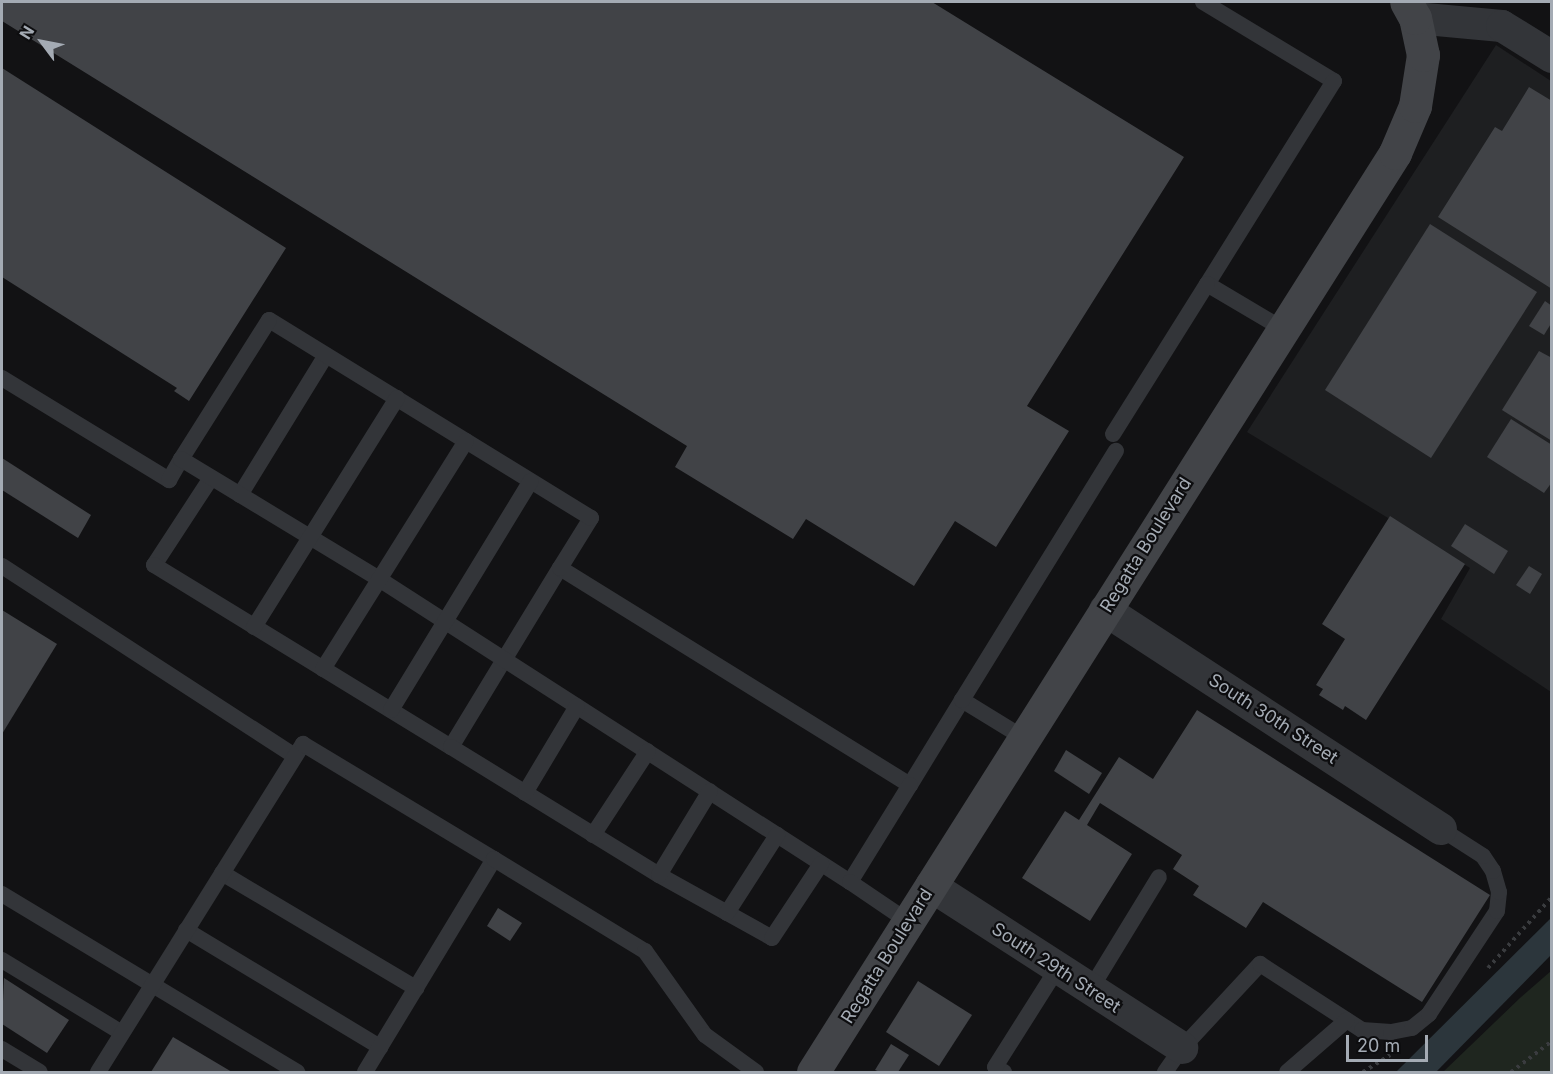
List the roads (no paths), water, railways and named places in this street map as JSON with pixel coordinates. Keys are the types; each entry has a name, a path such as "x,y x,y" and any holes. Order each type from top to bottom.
{"street":[{"path":"1411,10 1502,26 1551,57"},
{"name":"Regatta Boulevard","path":"813,1072 1395,153 1415,106 1423,55 1411,10"},
{"name":"South 30th Street","path":"1106,610 1441,828"},
{"name":"South 29th Street","path":"931,886 1090,990 1174,1060"}],"lane":[{"path":"850,882 962,700 1207,284 1334,81 1203,2"},
{"path":"1207,284 1283,329"},
{"path":"2,378 169,480 269,320 591,518 451,747"},
{"path":"240,495 326,355"},
{"path":"254,627 397,398"},
{"path":"323,669 466,441"},
{"path":"181,459 379,579 710,791 909,922"},
{"path":"211,478 154,565 658,875 772,938 821,864"},
{"path":"391,710 531,481"},
{"path":"2,566 295,756"},
{"path":"560,568 910,784"},
{"path":"962,700 1024,738"},
{"path":"525,793 577,706"},
{"path":"98,1072 303,744 645,951 705,1035 756,1072"},
{"path":"593,835 648,751"},
{"path":"658,875 710,791"},
{"path":"1174,1060 1260,964 1362,1030 1390,1032 1412,1028 1429,1014 1497,911 1499,892 1493,871 1483,856 1441,828"},
{"path":"727,913 777,835"},
{"path":"365,1072 494,859"},
{"path":"222,873 416,988"},
{"path":"1090,990 1159,877"},
{"path":"2,894 297,1072"},
{"path":"186,930 380,1047"},
{"path":"2,960 122,1033"},
{"path":"1004,1072 995,1067 1057,969"},
{"path":"1287,1072 1347,1020"},
{"path":"2,1049 40,1072"}]}
